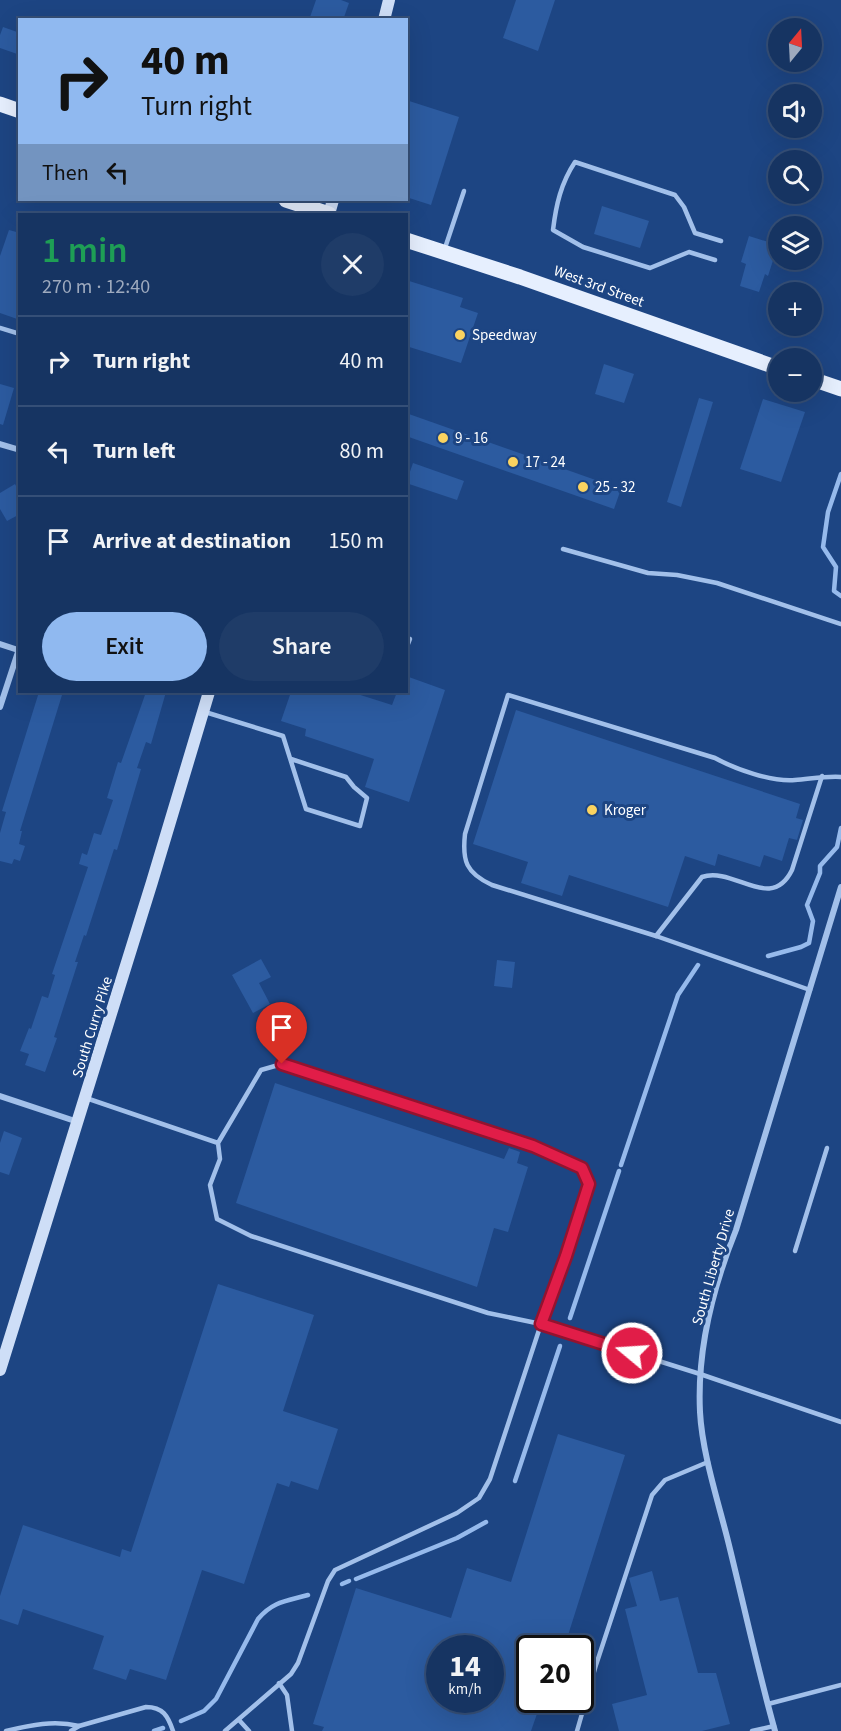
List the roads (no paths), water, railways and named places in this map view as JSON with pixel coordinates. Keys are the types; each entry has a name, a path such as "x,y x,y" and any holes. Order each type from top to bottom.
{"main road":[{"path":"385,18 390,0"},
{"path":"0,104 18,110"},
{"path":"289,201 326,213"},
{"name":"West 3rd Street","path":"408,241 768,365"},
{"path":"822,382 841,389"},
{"name":"South Curry Pike","path":"0,1370 86,1098 208,693"}],"street":[{"path":"0,444 18,449"},
{"path":"0,644 18,648"},
{"path":"0,708 18,651"},
{"name":"South Liberty Drive","path":"774,1729 708,1462 700,1414 700,1374 707,1322 726,1255 736,1230 841,887"},
{"path":"0,1096 78,1122"}],"lane":[{"path":"715,260 689,252 650,268 583,247 553,230 556,204 567,174 575,162 675,195 684,207 695,233 720,241"},
{"path":"444,252 464,190"},
{"path":"0,328 18,333"},
{"path":"563,549 648,573 676,575 717,583 841,624"},
{"path":"810,990 656,936 492,885 477,878 467,866 463,850 465,834 508,695 715,758 726,764 776,780 822,776 841,777"},
{"path":"203,711 283,736 306,809 360,826 367,798 346,777 291,759"},
{"path":"656,936 702,876 716,874 766,889 780,886 786,881 822,776"},
{"path":"225,1731 291,1674 298,1663 334,1570 457,1513 479,1498 490,1479 541,1324 566,1256 589,1184 582,1168 533,1146 282,1064 261,1070 218,1143 220,1159 210,1185 217,1219 250,1236 354,1270 488,1313 541,1324 700,1374 841,1422"},
{"path":"86,1098 218,1143"},
{"path":"795,1251 827,1148"},
{"path":"577,1731 596,1665 652,1495 665,1480 708,1462"},
{"path":"279,1683 286,1695 292,1731"},
{"path":"768,1704 841,1685"},
{"path":"71,1731 79,1726 154,1707 166,1713 173,1731"},
{"path":"238,1720 249,1731"},
{"path":"6,1731 48,1722 64,1722 79,1726"},
{"path":"752,1731 774,1729"}],"waterway":[{"path":"841,474 828,512 823,547 836,567 834,591 841,596"},
{"path":"768,956 809,943 813,921 807,905 820,873 820,866 837,847 841,828"},
{"path":"621,1165 678,995 698,965"},
{"path":"570,1318 619,1171"},
{"path":"515,1481 560,1346"},
{"path":"356,1579 457,1538 486,1522"},
{"path":"342,1584 349,1581"},
{"path":"181,1721 204,1711 216,1699 258,1619 269,1608 281,1602 308,1595"},
{"path":"154,1731 163,1728"}],"place":[{"name":"Speedway","path":"460,335"},
{"name":"9 - 16","path":"443,438"},
{"name":"17 - 24","path":"513,462"},
{"name":"25 - 32","path":"583,487"},
{"name":"Kroger","path":"592,810"}]}
